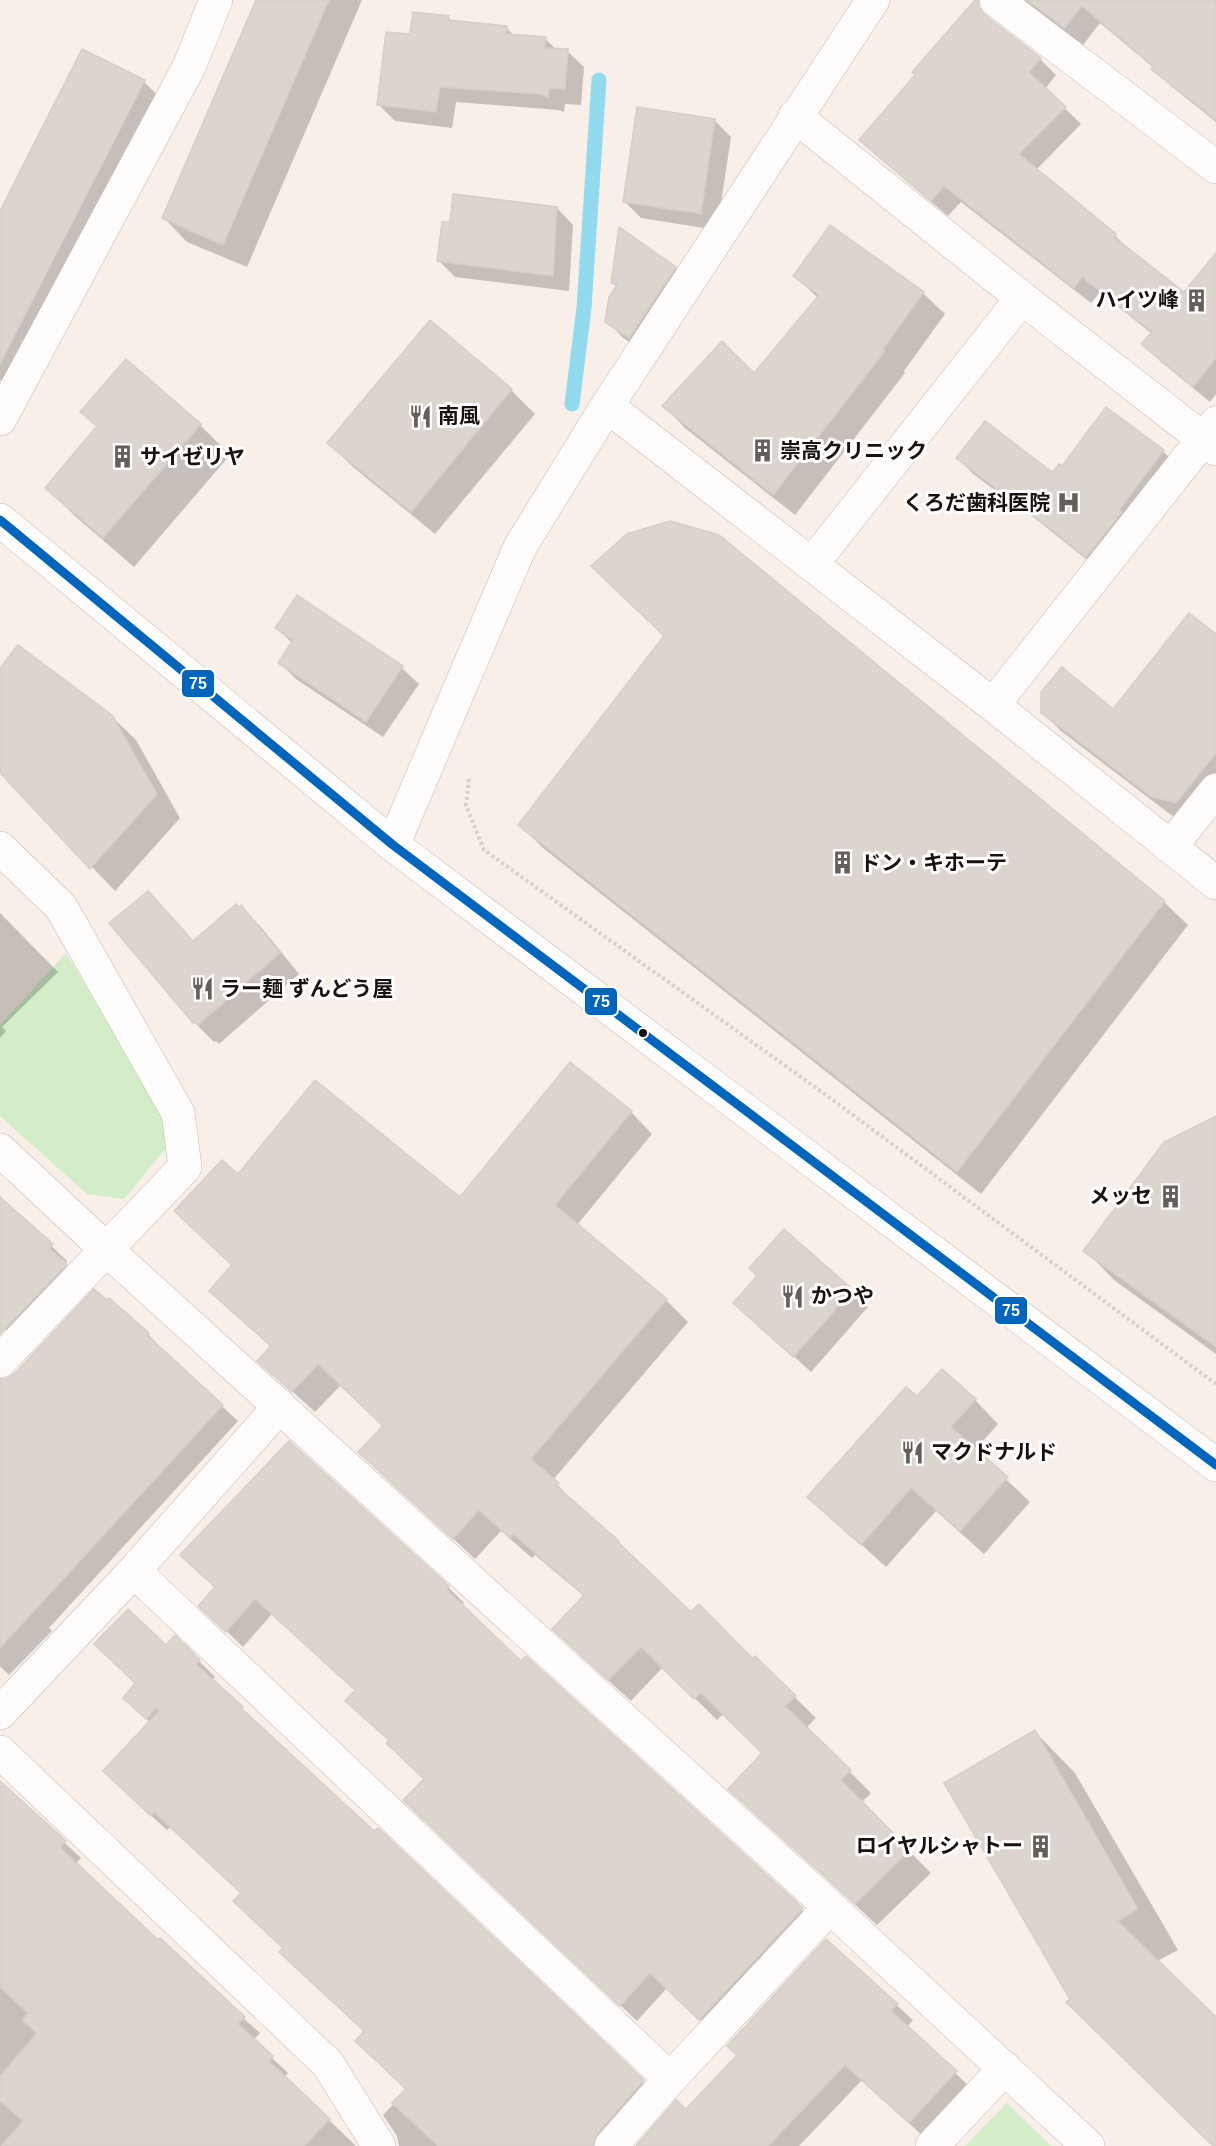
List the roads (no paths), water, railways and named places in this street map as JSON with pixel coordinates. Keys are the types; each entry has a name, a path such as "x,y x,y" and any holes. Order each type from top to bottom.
{"main road":[{"path":"0,419 189,67 216,0"},
{"path":"393,845 520,547 607,406 873,0"},
{"path":"996,0 1216,168"},
{"path":"795,116 1022,298 1212,437 993,705"},
{"path":"812,564 1022,298"},
{"path":"607,406 993,705 1216,883"},
{"path":"0,520 393,845 1216,1465"},
{"path":"1170,847 1216,790"},
{"path":"0,848 61,907 178,1113 185,1167 0,1361"},
{"path":"0,1150 830,1907 1088,2146"},
{"path":"0,1713 134,1571 280,1406"},
{"path":"134,1571 670,2079"},
{"path":"0,1752 328,2064 379,2146"},
{"path":"611,2146 830,1907"},
{"path":"932,2146 1005,2068"}],"waterway":[{"path":"572,404 584,308 599,80"}],"place":[{"name":"ハイツ峰","path":"1197,300"},
{"name":"南風","path":"420,416"},
{"name":"崇高クリニック","path":"762,451"},
{"name":"サイゼリヤ","path":"122,457"},
{"name":"くろだ歯科医院","path":"1068,503"},
{"name":"ドン・キホーテ","path":"842,863"},
{"name":"ラー麺 ずんどう屋","path":"202,989"},
{"name":"メッセ","path":"1170,1196"},
{"name":"かつや","path":"793,1296"},
{"name":"マクドナルド","path":"913,1452"},
{"name":"ロイヤルシャトー","path":"1041,1846"}]}
